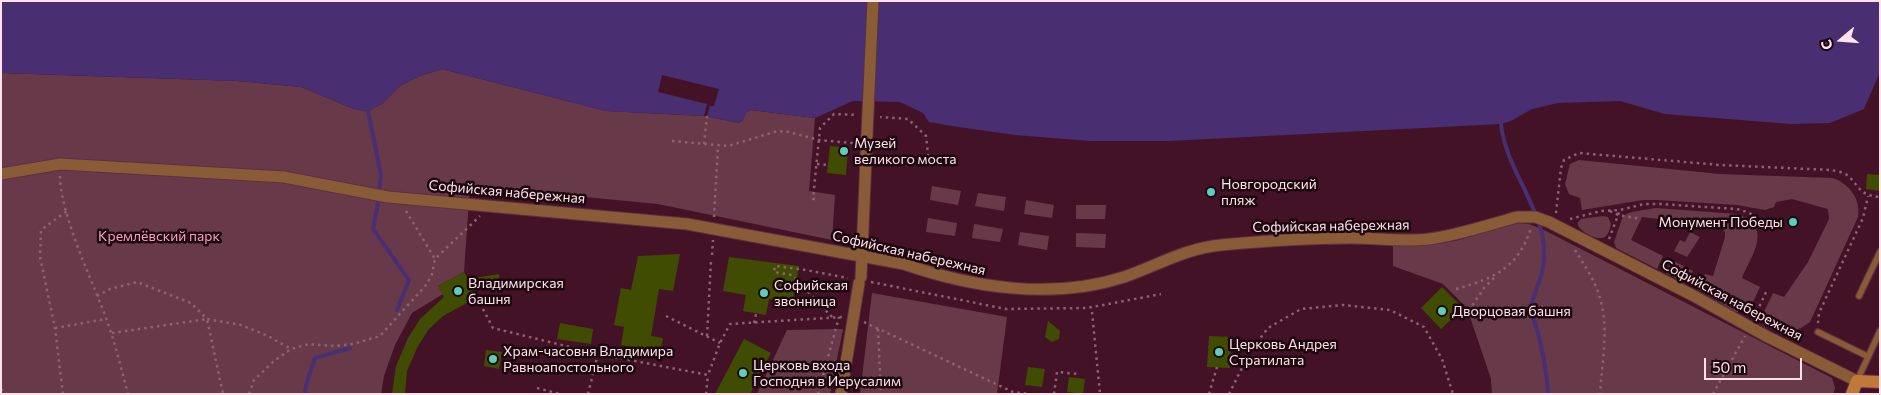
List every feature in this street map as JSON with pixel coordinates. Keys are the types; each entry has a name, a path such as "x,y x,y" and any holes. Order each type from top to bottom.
{"main road":[{"path":"1852,394 1857,381 1880,382"}],"street":[{"path":"841,394 860,280 862,256 873,1"},
{"name":"Софийская набережная","path":"1,174 60,164 284,177 401,198 687,224 904,264 938,276 976,284 1024,288 1068,288 1090,285 1124,277 1193,250 1218,245 1302,239 1429,239 1517,217 1535,217 1556,225 1857,381"}],"lane":[{"path":"1859,296 1880,252"},
{"path":"1857,381 1880,331"},
{"path":"1818,332 1867,356"}],"path":[{"path":"704,144 707,116"},
{"path":"672,141 728,146 778,131 819,140 852,143"},
{"path":"815,200 813,200 819,140"},
{"path":"713,229 718,146"},
{"path":"1600,394 1605,332 1600,297 1594,280 1556,225 1561,168 1564,160 1579,153 1720,165 1831,170 1846,173 1858,188 1868,196 1880,197"},
{"path":"886,159 929,163"},
{"path":"60,164 61,183 67,211 83,261 112,333 128,394"},
{"path":"817,164 828,165"},
{"path":"1818,332 1819,313 1863,218 1868,196"},
{"path":"401,198 408,216 435,259"},
{"path":"1556,225 1577,217 1644,204 1737,209 1767,222"},
{"path":"249,394 254,380 274,361 291,349 309,344 335,346 380,336 427,284 432,274 435,259 492,205"},
{"path":"1605,250 1620,210"},
{"path":"63,394 55,328 40,257 41,230 67,211"},
{"path":"1608,211 1618,215 1641,219"},
{"path":"1465,316 1484,288 1497,274 1513,262 1521,252 1535,217"},
{"path":"706,336 711,261"},
{"path":"774,272 792,275 832,318"},
{"path":"1456,289 1497,274"},
{"path":"97,296 110,289 137,282 191,302 207,320 224,394"},
{"path":"1712,394 1750,326 1767,290"},
{"path":"1229,394 1250,352 1268,328 1302,309 1342,305 1390,310 1424,327 1442,359 1453,394"},
{"path":"483,309 493,328 598,354 708,375"},
{"path":"1092,312 1100,394"},
{"path":"754,323 756,314"},
{"path":"666,316 720,343"},
{"path":"818,394 839,317"},
{"path":"706,394 708,375 720,343 730,324 854,317 1013,393 1029,394"},
{"path":"55,328 106,319"},
{"path":"112,333 207,320 241,325 268,336 291,349"},
{"path":"878,329 881,394"},
{"path":"588,394 598,354"},
{"path":"1209,394 1217,367"},
{"path":"1054,394 1057,372 1078,374"},
{"path":"537,388 560,394"},
{"path":"1,389 7,394"}],"green space":[{"name":"Кремлёвский парк","path":"442,69 606,111 704,116 739,123 743,120 746,112 751,110 815,118 809,191 835,195 832,240 658,204 470,186 464,272 438,286 443,294 412,313 395,345 384,376 381,394 1,394 1,73 237,81 301,87 354,109 368,111 383,103 400,86 420,76"},
{"path":"1579,160 1720,174 1832,178 1844,184 1856,198 1858,217 1810,322 1801,328 1782,334 1763,325 1761,318 1773,293 1784,297 1808,262 1829,219 1828,209 1792,199 1776,202 1774,207 1765,210 1737,205 1643,200 1582,210 1580,198 1569,194 1565,184 1570,164"},
{"path":"932,186 961,191 958,205 930,200"},
{"path":"978,193 1006,197 1004,211 975,206"},
{"path":"1026,200 1054,205 1052,218 1024,214"},
{"path":"1076,205 1106,205 1105,219 1076,219"},
{"path":"1656,208 1737,214 1748,219 1755,226 1757,242 1755,251 1742,278 1760,287 1749,307 1736,312 1697,289 1705,274 1713,276 1725,237 1725,232 1721,227 1642,217 1631,240 1663,256 1657,269 1616,248 1614,242 1623,216 1631,212"},
{"path":"1608,217 1611,224 1608,233 1603,238 1591,236 1578,226 1578,222 1581,219"},
{"path":"928,218 957,223 955,236 926,232"},
{"path":"1517,223 1529,224 1544,230 1832,378 1835,388 1833,394 1492,394 1491,379 1467,308 1443,284 1393,266 1393,246 1429,245 1455,241"},
{"path":"974,224 1003,229 1000,242 972,238"},
{"path":"1020,232 1049,236 1047,250 1018,245"},
{"path":"1690,232 1700,237 1687,257 1674,251 1680,240 1685,242"},
{"path":"1076,233 1106,234 1105,248 1076,247"},
{"path":"1672,260 1693,271 1687,284 1665,273"},
{"path":"872,293 1007,317 997,394 860,394"},
{"path":"843,329 830,394 757,394 787,330"}],"shaded area":[{"path":"1,1 1880,1 1880,72 1864,109 1830,123 1791,124 1665,114 1620,101 1558,103 1532,109 1511,121 1501,124 1169,141 1090,141 1015,135 929,122 923,113 900,102 853,101 815,118 751,110 746,112 743,120 739,123 704,116 606,111 442,69 420,76 400,86 383,103 368,111 354,109 301,87 237,81 1,73"}],"pier":[{"path":"662,75 719,89 714,106 710,106 707,116 704,116 707,104 658,92"}],"building":[{"path":"830,146 848,148 846,175 827,173"},
{"path":"1867,174 1880,175 1880,191 1866,189"},
{"path":"680,254 673,291 659,289 651,336 663,338 660,353 621,345 624,327 614,325 621,288 631,290 638,256"},
{"name":"Софийская звонница","path":"729,257 799,266 792,304 769,299 766,315 743,311 746,295 723,291"},
{"path":"464,272 468,279 499,274 500,284 473,288 478,297 443,316 429,329 418,346 407,371 405,394 392,394 396,366 408,338 420,319 444,297 438,286"},
{"name":"Дворцовая башня","path":"1442,287 1463,308 1441,329 1421,308"},
{"path":"1048,321 1060,331 1059,339 1052,342 1045,337"},
{"path":"560,323 593,329 591,344 557,339"},
{"name":"Церковь Андрея Стратилата","path":"1209,336 1232,337 1230,368 1207,367"},
{"name":"Церковь входа Господня в Иерусалим","path":"744,339 771,353 750,394 715,394"},
{"path":"486,350 502,352 499,369 484,366"},
{"path":"1028,367 1045,369 1042,387 1025,385"},
{"path":"1069,377 1085,379 1083,394 1067,392"}],"waterway":[{"path":"368,111 381,175 373,229 409,280 397,310"},
{"path":"1501,124 1513,166 1538,220 1543,239 1543,268 1532,308 1544,360 1548,394"},
{"path":"305,394 315,358 350,348"}],"place":[{"name":"Музей великого моста","path":"844,151"},
{"name":"Новгородский пляж","path":"1211,192"},
{"name":"Монумент Победы","path":"1793,222"},
{"name":"Владимирская башня","path":"458,291"},
{"name":"Софийская звонница","path":"764,293"},
{"name":"Дворцовая башня","path":"1442,311"},
{"name":"Церковь Андрея Стратилата","path":"1219,352"},
{"name":"Храм-часовня Владимира Равноапостольного","path":"493,359"},
{"name":"Церковь входа Господня в Иерусалим","path":"743,373"}]}
